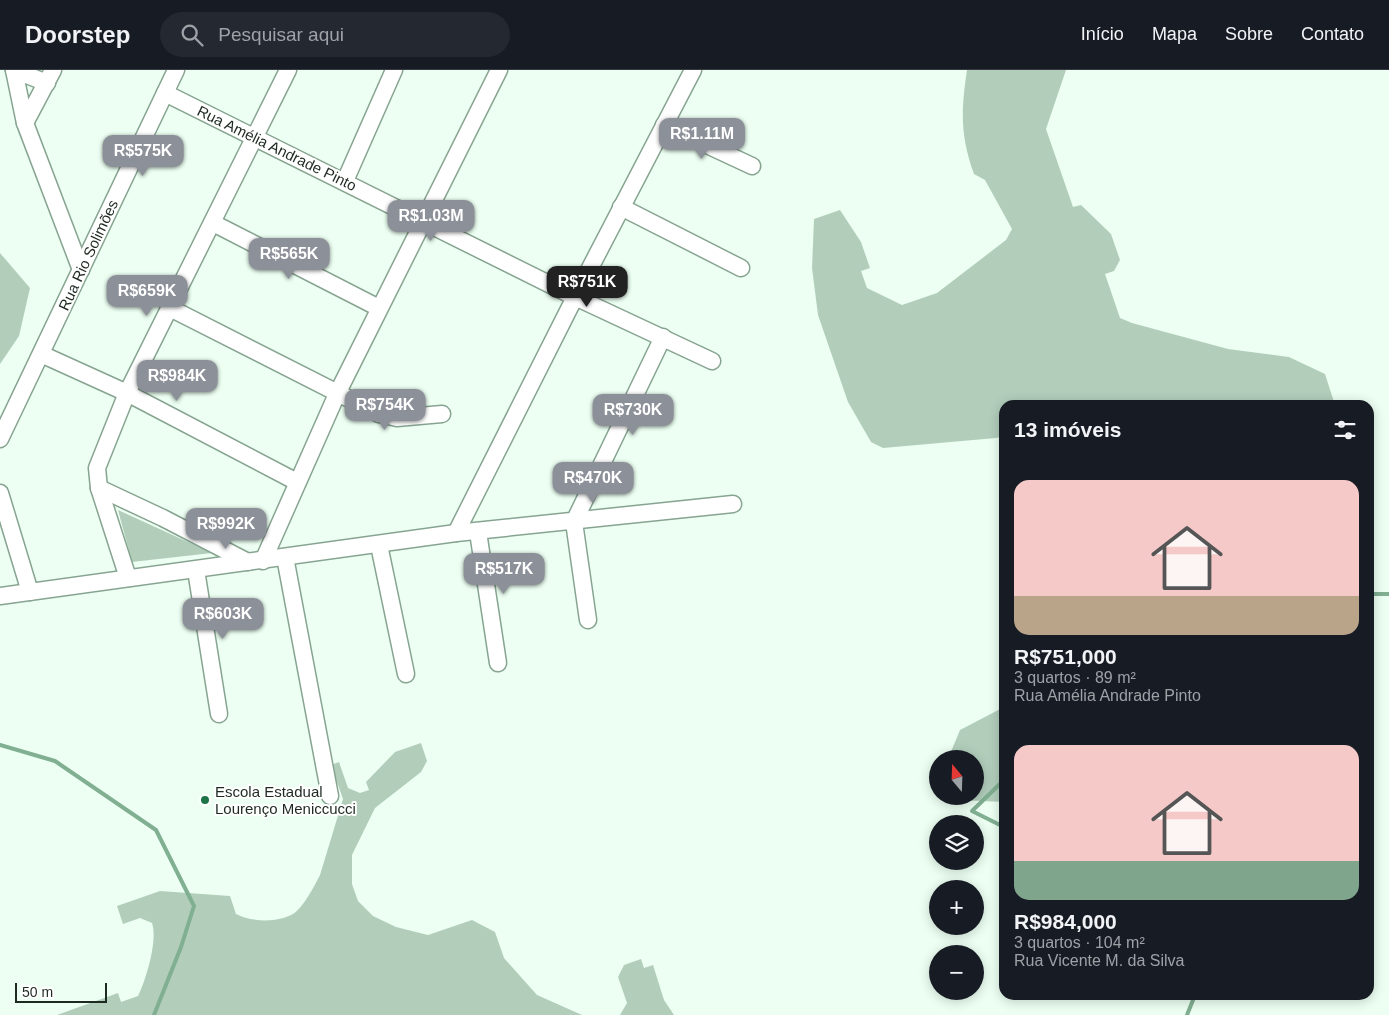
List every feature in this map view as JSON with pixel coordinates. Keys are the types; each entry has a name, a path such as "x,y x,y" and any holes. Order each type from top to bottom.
{"street":[{"path":"25,123 50,76 14,70 25,123 81,270"},
{"name":"Rua Rio Solimões","path":"0,439 176,70"},
{"path":"128,578 100,488 97,468 127,393 288,70"},
{"path":"345,182 394,70"},
{"path":"255,562 297,482 379,308 499,70"},
{"path":"456,533 575,296 693,70"},
{"name":"Rua Amélia Andrade Pinto","path":"165,93 254,139 712,361"},
{"path":"664,125 752,166"},
{"path":"621,208 741,268"},
{"path":"212,223 379,308"},
{"path":"170,308 379,414 397,418 442,414"},
{"path":"588,620 574,522 663,337"},
{"path":"41,354 127,393 297,482"},
{"path":"100,488 255,562"},
{"path":"0,494 30,592"},
{"path":"0,596 456,533 733,504"},
{"path":"478,532 498,663"},
{"path":"379,545 406,674"},
{"path":"285,557 330,796"},
{"path":"196,570 219,714"}],"green space":[{"path":"967,70 1066,70 1046,129 1073,207 1081,205 1111,234 1120,260 1114,271 1105,274 1120,318 1228,349 1289,357 1325,374 1333,400 999,400 999,437 883,448 871,442 848,402 818,315 812,268 814,219 840,210 861,242 870,268 861,271 867,288 902,305 937,293 1006,240 1012,229 985,180 974,174 969,160 963,123"},
{"path":"0,253 30,288 19,336 0,364"},
{"path":"118,510 212,553 132,562"},
{"path":"999,710 999,802 984,801 984,750 952,750 960,730"},
{"path":"421,743 427,761 421,772 375,808 352,855 352,884 358,901 373,916 396,927 428,935 472,920 495,932 504,958 537,995 582,1015 57,1015 118,993 121,1002 138,996 148,970 153,939 152,923 140,918 123,924 117,906 160,891 230,896 236,914 249,919 272,920 293,914 305,902 320,875 343,799 331,765 339,762 348,788 360,793 369,790 366,782 395,752"},
{"path":"641,959 644,968 653,965 664,1000 674,1015 620,1015 627,1003 618,977 624,965"}],"waterway":[{"path":"1374,594 1389,594"},
{"path":"0,745 55,761 156,830 194,906 181,947 154,1015"},
{"path":"999,785 972,811 999,824"},
{"path":"1187,1015 1193,1000"}],"place":[{"name":"Escola Estadual Lourenço Meniccucci","path":"205,800"}]}
